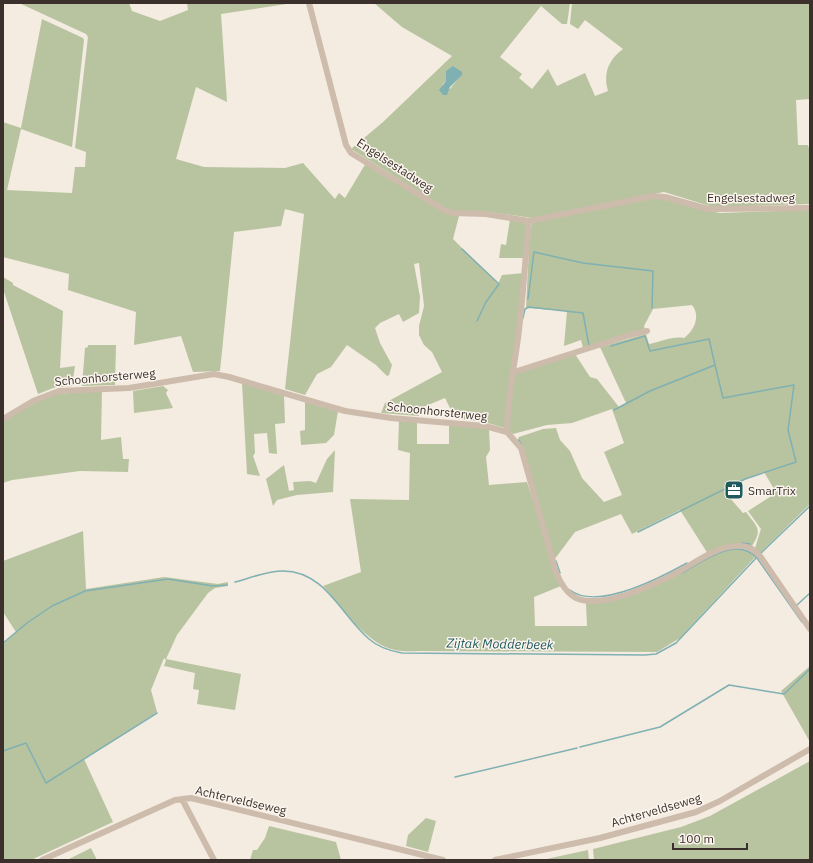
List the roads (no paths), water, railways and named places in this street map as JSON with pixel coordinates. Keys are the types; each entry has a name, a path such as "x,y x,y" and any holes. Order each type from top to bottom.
{"street":[{"name":"Engelsestadweg","path":"309,3 346,145 351,153 453,213 486,214 529,221 652,196 665,197 708,209 810,208"},
{"path":"529,221 524,290 514,372 507,410 507,432 512,436 520,448 559,579 567,591 575,598 584,600 599,600 638,590 661,581 720,550 735,546 744,547 752,550 760,556 810,629"},
{"path":"514,372 647,331"},
{"name":"Schoonhorsterweg","path":"3,419 33,401 59,391 129,388 214,374 345,411 391,418 485,426 507,432"},
{"name":"Achterveldseweg","path":"495,860 600,838 696,812 720,801 810,749"},
{"path":"182,798 214,860"},
{"name":"Achterveldseweg","path":"42,860 104,831 182,798 191,798 443,860"}],"water":[{"path":"453,66 462,72 462,75 450,87 447,95 443,95 439,90 446,81 446,71"}],"waterway":[{"path":"462,249 499,284 486,302 477,321"},
{"path":"528,299 534,252 583,263 653,271 652,308"},
{"path":"523,318 525,309 529,307 583,313 589,346"},
{"path":"611,346 645,336 650,351 709,339 715,365"},
{"path":"614,410 650,391 715,365 723,398 794,385 788,430 796,462 745,479 638,532"},
{"path":"519,440 522,446"},
{"name":"Zijtak Modderbeek","path":"761,553 810,506"},
{"path":"742,543 750,544"},
{"name":"Zijtak Modderbeek","path":"682,573 709,557 719,553 739,549 749,552 757,558 802,622"},
{"name":"Zijtak Modderbeek","path":"235,582 277,571 298,573 310,578 331,596 369,639 384,648 402,653 645,655 656,654 676,643 757,557"},
{"path":"556,561 560,573"},
{"path":"570,590 582,595 596,597 612,595 645,584 687,563"},
{"name":"Zijtak Modderbeek","path":"3,643 27,623 52,606 85,591 168,579 213,586 227,585"},
{"path":"797,605 810,593"},
{"path":"580,747 660,727 729,685 784,694 810,669"},
{"path":"3,751 26,743 46,783 157,713"},
{"path":"455,777 577,748"}],"place":[{"name":"SmarTrix","path":"734,490"}]}
